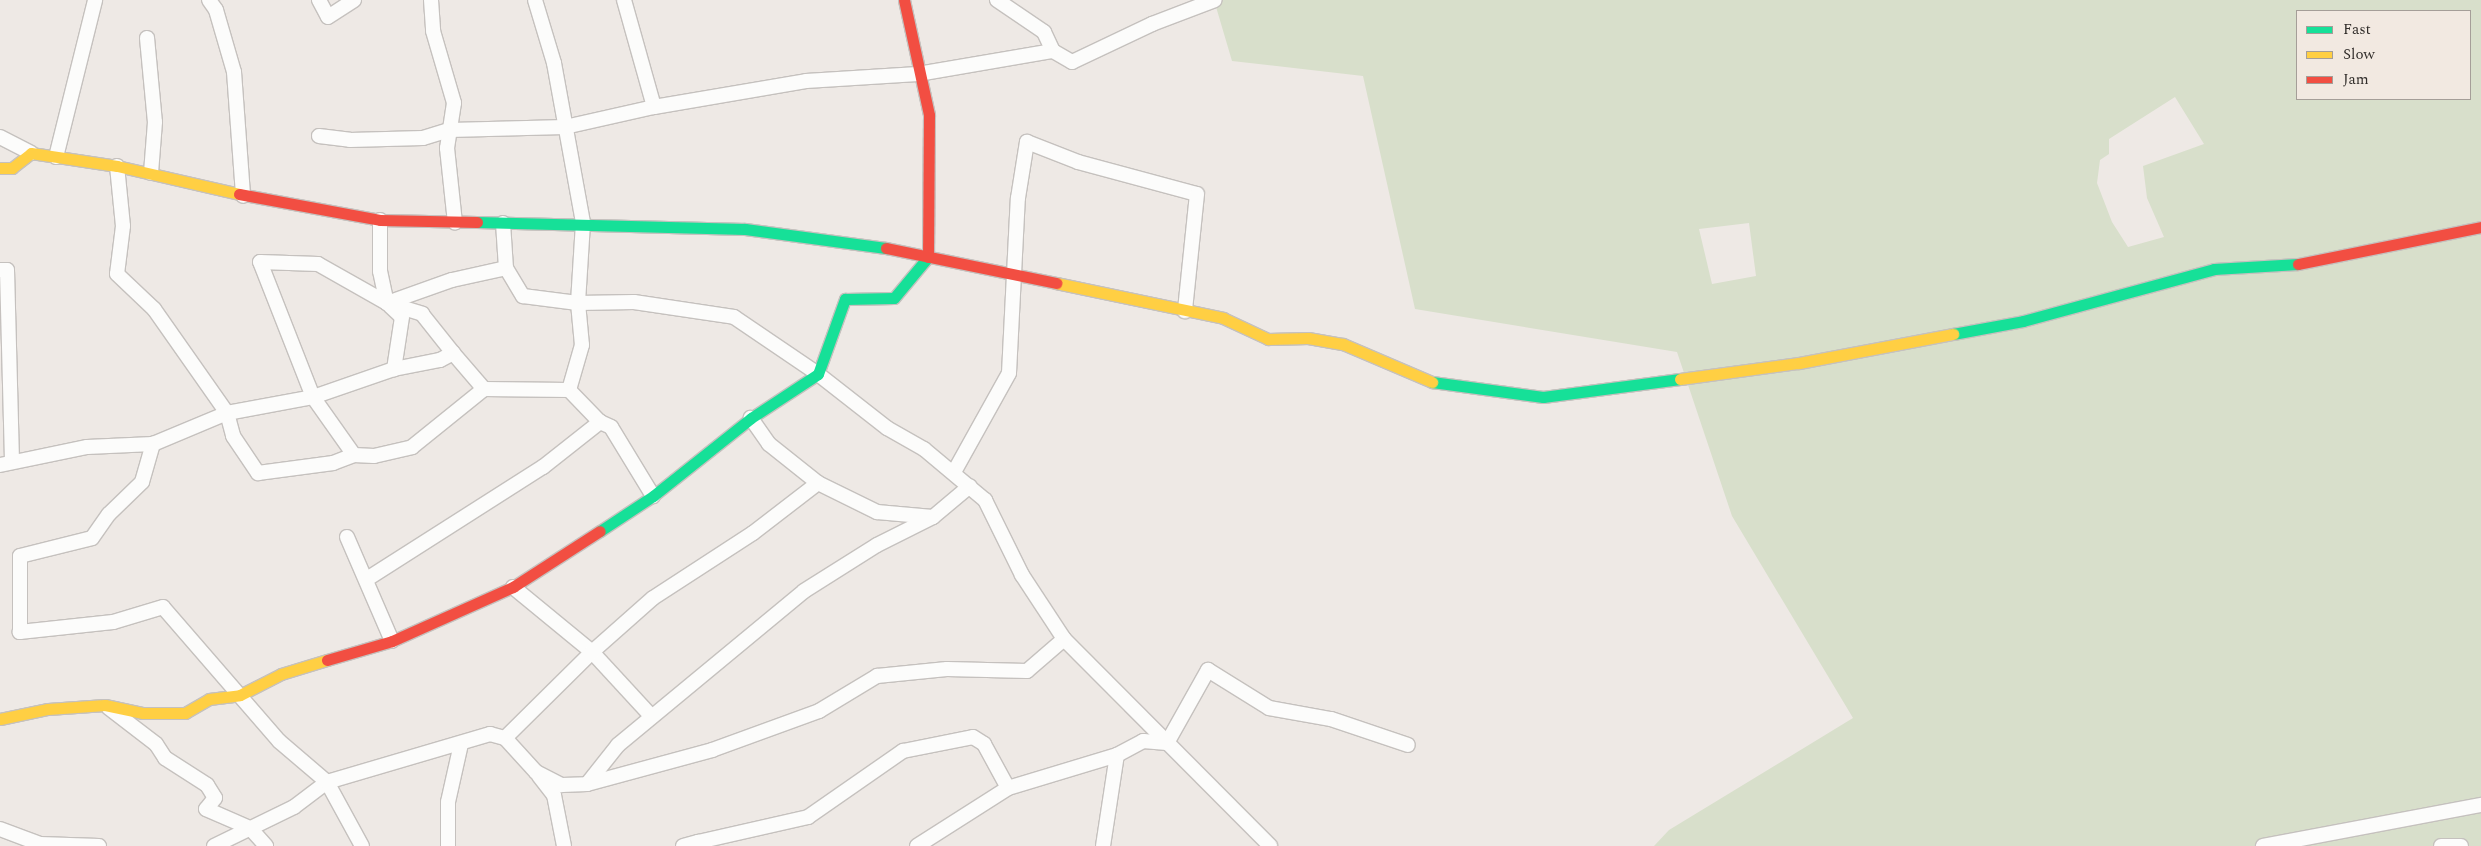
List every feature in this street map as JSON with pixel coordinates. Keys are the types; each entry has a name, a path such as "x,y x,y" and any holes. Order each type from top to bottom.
{"street":[{"path":"56,157 95,0"},
{"path":"209,0 216,10 234,72 243,196"},
{"path":"319,0 328,17 354,0"},
{"path":"431,0 432,31 454,103 450,130 448,183 455,223"},
{"path":"535,0 554,63 582,223 578,303 582,345 569,390"},
{"path":"624,0 654,107"},
{"path":"0,719 48,709 105,705 143,713 185,713 209,699 240,695 281,674 392,641 513,587 653,496 750,418 818,374 845,299 894,298 928,257 928,115 904,0"},
{"path":"997,0 1044,32 1053,51 1072,62 1215,0"},
{"path":"147,38 155,122 151,173"},
{"path":"319,136 350,140 423,138 450,130 565,127 654,107 806,81 918,74 1053,51"},
{"path":"0,137 31,153 117,166 243,196 380,220 455,223 582,223 745,229 866,244 1223,318 1268,340 1308,338 1343,344 1431,382 1542,398 1800,363 2023,321 2214,269 2305,264 2481,227"},
{"path":"954,472 1008,373 1016,276 1018,198 1027,142 1078,162 1197,194 1185,311"},
{"path":"0,168 12,168 31,153"},
{"path":"117,166 124,226 118,274 154,309 227,414 232,436 258,473 333,463 354,455 374,456 412,447 484,389 569,390 600,422 611,427 653,496"},
{"path":"380,220 380,271 386,303"},
{"path":"503,223 506,268 523,296 578,303 634,302 734,317 818,374 887,428 924,449 954,472 985,500 1022,575 1064,639 1270,846"},
{"path":"354,455 312,397 260,262 318,264 386,303 402,317 394,369"},
{"path":"386,303 452,280 506,268"},
{"path":"0,270 7,270 6,463 87,447 153,444 227,414 312,397 394,369 440,360 453,353"},
{"path":"386,303 422,314 484,389"},
{"path":"750,418 769,444 818,484 877,512 933,517"},
{"path":"367,579 543,467 600,422"},
{"path":"153,444 142,482 109,514 92,538 20,556 20,632 113,622 163,607 279,740 327,782 362,846"},
{"path":"505,738 592,652 653,598 753,533 818,484"},
{"path":"587,784 618,745 804,591 877,545 933,517 970,486"},
{"path":"347,537 367,579 392,641"},
{"path":"513,587 592,652 651,716"},
{"path":"536,772 562,785 587,784 712,750 820,711 877,676 947,668 1027,671 1064,639"},
{"path":"1167,743 1208,670 1269,708 1331,719 1408,745"},
{"path":"105,705 156,744 165,758 207,785 215,798 206,809 250,828 266,846"},
{"path":"214,846 294,807 327,782 490,734 505,738 554,795 564,846"},
{"path":"683,846 808,817 902,751 973,737 984,744 1008,788"},
{"path":"917,846 1008,788 1117,755 1143,741 1167,743"},
{"path":"448,846 448,802 461,744"},
{"path":"1103,846 1117,755"},
{"path":"2263,846 2481,804"},
{"path":"0,829 40,844 99,846"},
{"path":"2441,846 2461,846"}],"green space":[{"path":"1214,0 2481,0 2481,846 1654,846 1669,830 1853,718 1732,516 1677,352 1415,309 1363,76 1232,61","holes":["2175,97 2204,144 2143,166 2147,198 2164,237 2128,247 2112,222 2097,183 2100,160 2109,154 2109,139","1749,223 1756,276 1712,284 1699,229"]}],"traffic: fast":[{"path":"477,222 745,229 886,248"},
{"path":"600,531 653,496 751,418 818,374 845,299 894,298 928,257"},
{"path":"1953,334 2023,321 2214,269 2298,264"},
{"path":"1432,382 1543,397 1680,379"}],"traffic: slow":[{"path":"0,168 12,168 31,153 117,166 239,194"},
{"path":"1056,283 1223,318 1268,339 1308,338 1343,344 1432,382"},
{"path":"1680,379 1799,363 1953,334"},
{"path":"0,719 48,709 105,705 143,713 185,713 209,699 240,695 281,674 327,660"}],"traffic: jam":[{"path":"904,0 929,115 928,257"},
{"path":"239,194 380,220 477,222"},
{"path":"2298,264 2481,227"},
{"path":"886,248 1056,283"},
{"path":"327,660 392,641 513,587 600,531"}]}
